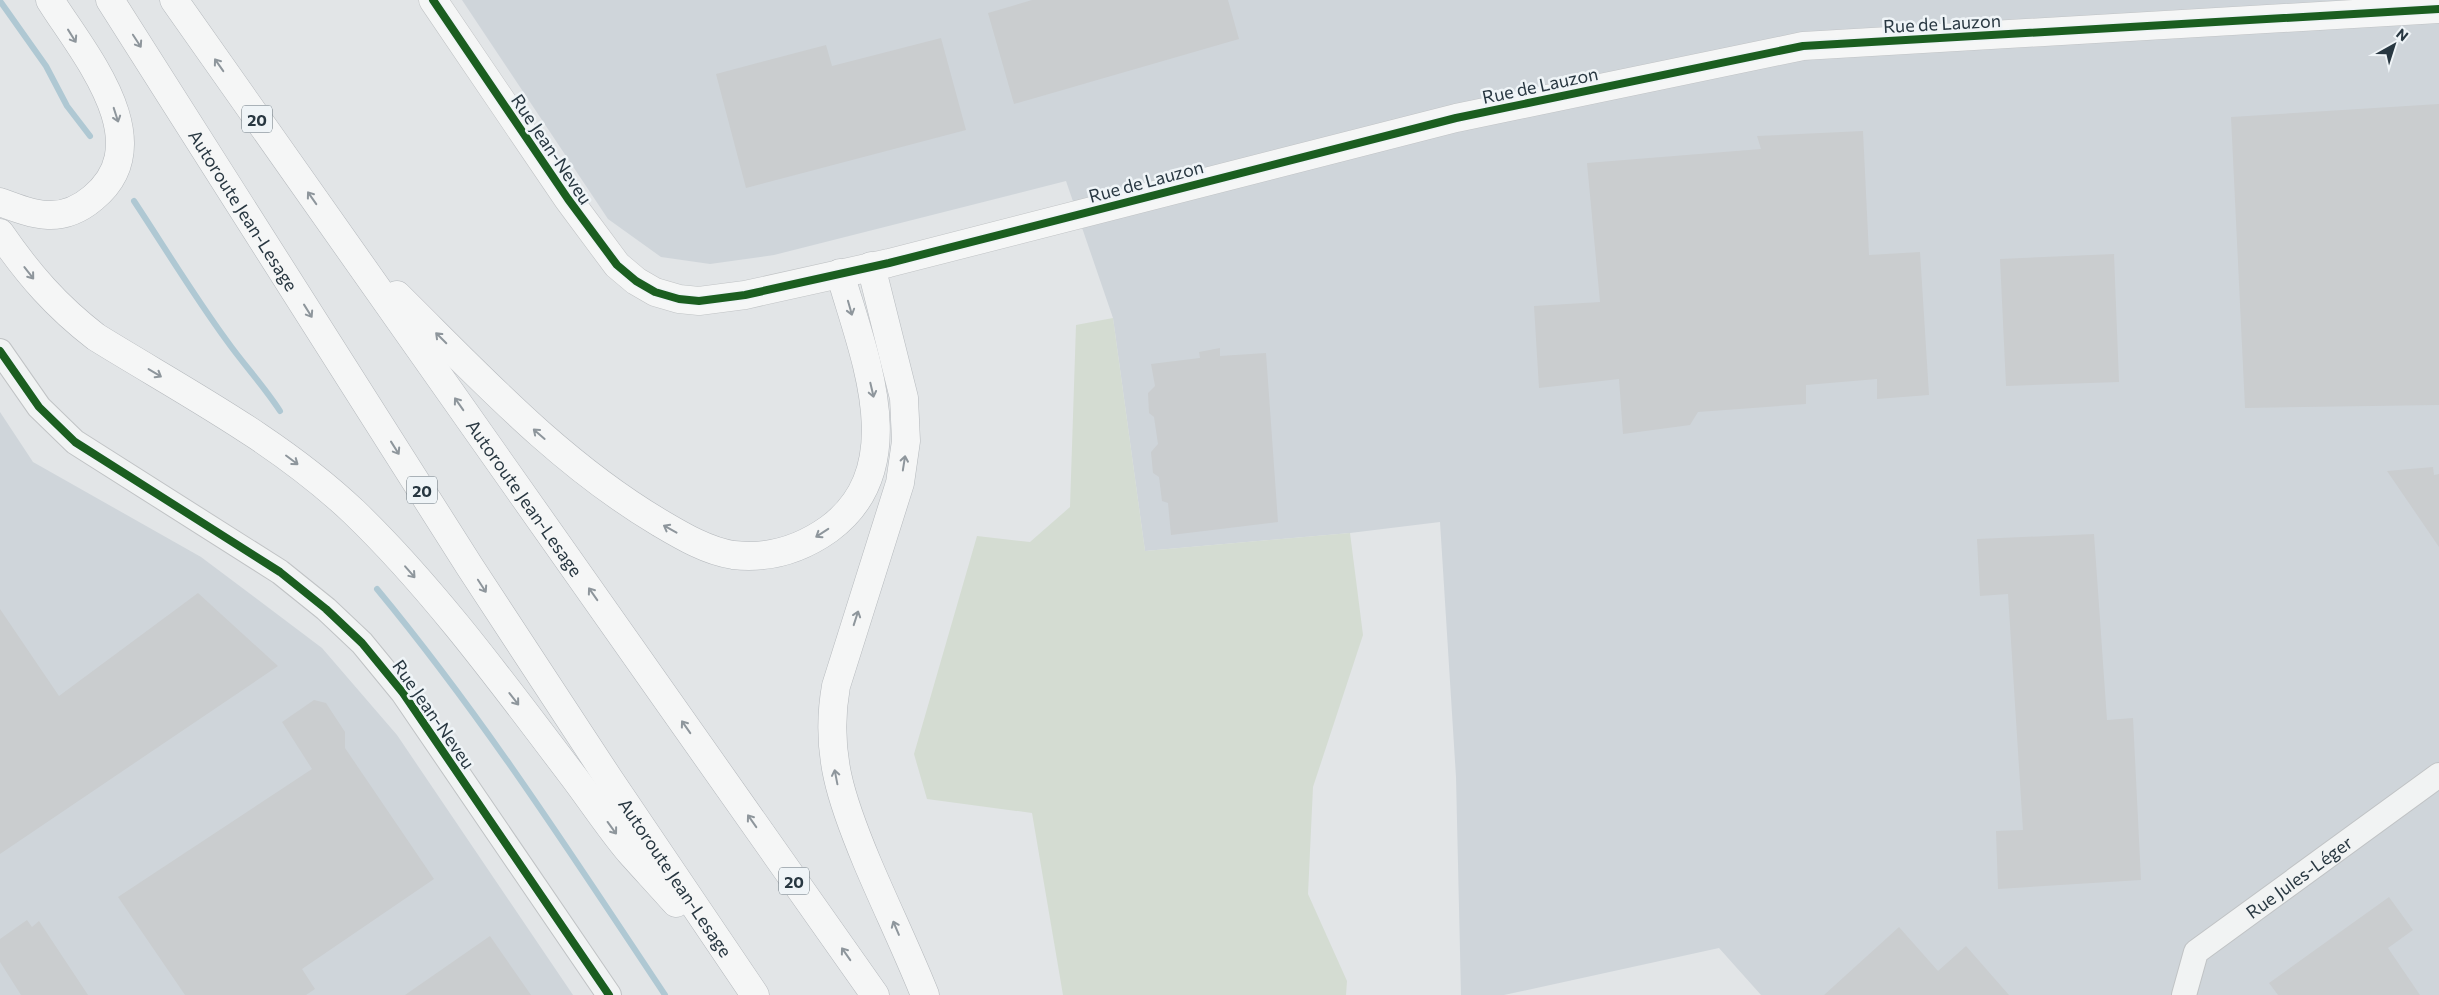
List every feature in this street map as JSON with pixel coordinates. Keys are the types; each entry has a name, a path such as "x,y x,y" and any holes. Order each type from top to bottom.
{"main road":[{"path":"0,202 41,216 63,214 83,206 100,192 117,164 121,137 113,106 95,71 50,0"},
{"name":"Autoroute Jean-Lesage","path":"110,0 470,567 748,985"},
{"name":"Autoroute Jean-Lesage","path":"174,0 875,995"},
{"name":"Rue Jean-Neveu","path":"433,0 599,242 625,273 646,287 666,296"},
{"name":"Rue de Lauzon","path":"666,296 690,301 720,300 870,266 1456,118 1803,46 2439,9"},
{"path":"0,233 43,291 72,319 96,337 262,438 310,473 359,517 401,562 461,633 571,772 628,850 748,985"},
{"path":"340,238 524,421 590,476 632,506 688,539 720,552 745,555 774,554 799,546 824,532 851,507 870,472 877,437 874,399 840,273"},
{"path":"870,266 904,398 906,441 903,469 898,489 836,686 832,716 832,741 835,772 848,818 925,995"}],"street":[{"name":"Rue Jean-Neveu","path":"0,351 39,407 75,442 280,572 326,609 362,643 402,693 609,995"},
{"name":"Rue Jules-Léger","path":"2184,995 2196,952 2439,775"}],"shaded area":[{"path":"462,0 2439,0 2439,995 1761,995 1719,948 1504,995 1461,995 1456,777 1440,522 1350,533 1145,551 1113,318 1066,181 774,255 710,264 661,257 608,219"},
{"path":"1113,318 1145,551 1350,533 1363,635 1313,787 1308,894 1347,981 1346,995 1063,995 1032,813 927,799 914,754 977,536 1030,542 1070,507 1076,325"},
{"path":"0,412 33,462 201,557 322,648 397,735 573,995 0,995"}],"building":[{"path":"1032,0 1228,0 1239,39 1014,104 988,13"},
{"path":"941,38 966,130 746,188 716,74 826,45 832,66"},
{"path":"2439,104 2439,405 2245,408 2231,117"},
{"path":"1863,131 1869,255 1920,252 1929,395 1877,399 1877,379 1806,385 1806,404 1698,412 1690,425 1623,434 1619,379 1539,388 1534,306 1600,302 1587,163 1761,149 1757,136"},
{"path":"2114,254 2119,382 2006,386 2000,259"},
{"path":"1220,348 1220,356 1266,353 1278,522 1171,535 1168,503 1162,501 1159,477 1153,473 1151,452 1158,444 1154,417 1149,413 1148,393 1155,386 1151,364 1200,358 1199,352"},
{"path":"2433,467 2434,475 2439,474 2439,547 2387,471"},
{"path":"2094,534 2107,720 2133,718 2141,880 1998,889 1996,831 2023,830 2008,594 1980,596 1977,539"},
{"path":"198,593 278,666 0,854 0,609 59,696"},
{"path":"314,700 326,703 345,732 345,748 434,879 302,969 315,989 306,995 185,995 118,897 312,769 282,722"},
{"path":"2389,897 2413,930 2388,948 2420,995 2278,995 2269,983"},
{"path":"27,920 32,927 39,921 88,995 21,995 0,962 0,939"},
{"path":"1899,927 1938,971 1966,946 2009,995 1824,995"},
{"path":"490,936 531,995 405,995"}],"waterway":[{"path":"0,1 46,66 67,106 90,136"},
{"path":"134,201 215,324 280,411"},
{"path":"377,589 454,687 490,737 665,995"}],"cycle path":[{"path":"433,0 568,199 617,265 636,281 655,292 679,299 699,301 745,295 889,263 1456,118 1803,46 2439,9"},
{"path":"0,351 39,407 75,442 280,572 326,609 362,643 403,693 609,995"}]}
